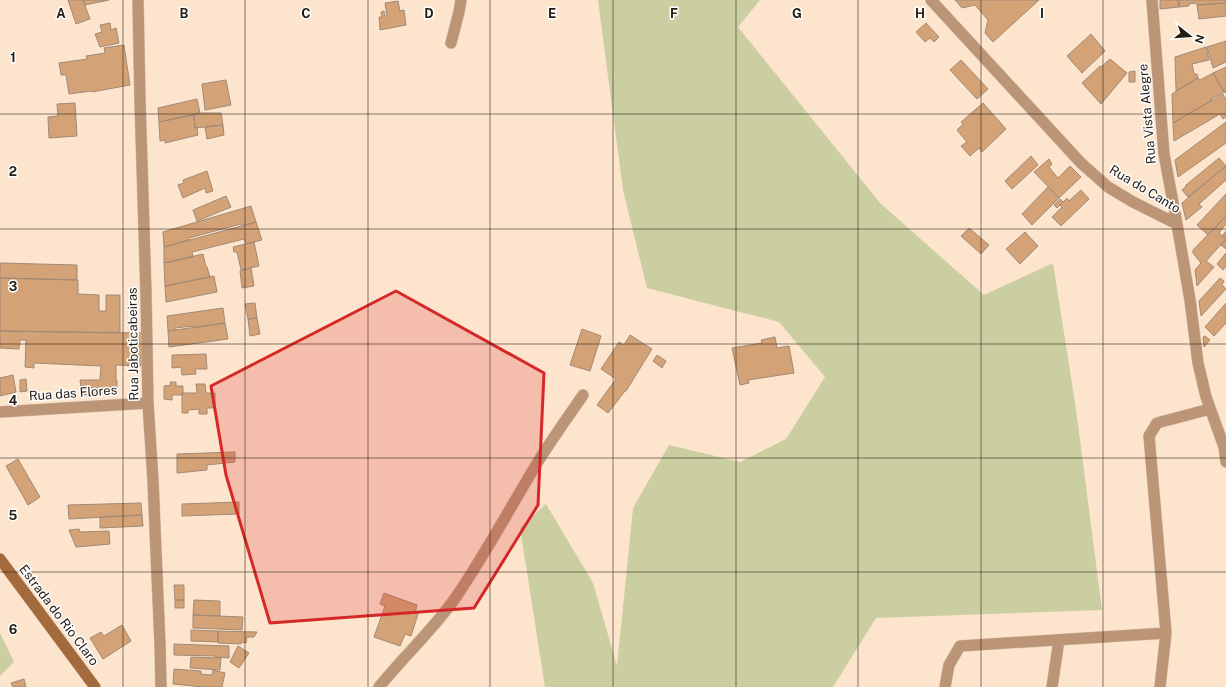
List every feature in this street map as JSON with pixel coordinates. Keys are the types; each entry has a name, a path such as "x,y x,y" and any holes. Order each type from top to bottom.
{"main road":[{"name":"Estrada do Rio Claro","path":"0,559 95,687"}],"street":[{"name":"Rua Jaboticabeiras","path":"138,0 148,403 153,481 161,687"},
{"path":"451,43 461,0"},
{"name":"Rua do Canto","path":"931,0 1081,163 1108,187 1133,202 1177,224 1190,300 1198,363 1210,409 1224,447 1226,462"},
{"name":"Rua Vista Alegre","path":"1152,0 1154,9 1164,154 1177,224"},
{"path":"379,687 418,644 454,599 485,553 543,454 583,395"},
{"name":"Rua das Flores","path":"0,412 148,403"},
{"path":"1160,687 1166,633 1149,436 1157,423 1210,409"},
{"path":"945,687 949,665 960,646 1166,633"},
{"path":"1052,687 1059,640"}],"highlighted area":[{"path":"396,291 544,373 538,505 474,608 270,623 226,475 211,386"}],"green space":[{"path":"598,0 760,0 738,27 880,203 984,295 1053,263 1076,409 1102,610 876,618 833,687 545,687 520,528 546,504 593,583 617,666 633,508 669,445 740,462 786,439 825,377 779,322 647,288 623,190"},
{"path":"0,633 14,662 0,676"}],"building":[{"path":"68,0 83,0 90,19 76,24"},
{"path":"83,0 109,0 85,5"},
{"path":"955,0 1039,0 993,42 985,33 988,20 975,5 962,8"},
{"path":"1160,0 1179,0 1179,7 1160,9"},
{"path":"1179,0 1226,0 1226,3 1197,5 1196,3 1189,4 1189,6 1179,7"},
{"path":"398,1 400,11 404,10 406,25 380,30 379,17 382,17 381,12 384,11 385,16 387,16 385,3"},
{"path":"1226,3 1226,16 1199,19 1197,5"},
{"path":"110,23 111,30 116,28 119,43 100,47 95,34 102,32 100,25"},
{"path":"926,23 939,37 934,42 930,38 925,42 916,32"},
{"path":"1091,34 1105,51 1082,73 1067,56"},
{"path":"1226,41 1226,62 1213,68 1207,47"},
{"path":"124,45 130,85 92,92 69,94 66,75 61,75 59,63 87,59 86,56 105,53 104,48"},
{"path":"1206,47 1209,60 1192,64 1194,74 1197,74 1198,78 1176,91 1175,57"},
{"path":"1110,59 1127,73 1101,104 1082,83"},
{"path":"961,60 988,89 977,99 950,70"},
{"path":"1226,67 1226,92 1225,93 1213,73"},
{"path":"1135,71 1135,82 1129,82 1129,72"},
{"path":"1213,73 1224,92 1173,123 1172,94 1198,78 1200,80"},
{"path":"226,80 231,105 205,110 202,84"},
{"path":"1223,94 1226,100 1226,117 1223,119 1220,114 1174,141 1173,123"},
{"path":"197,99 200,113 159,122 158,108"},
{"path":"75,103 77,136 49,138 48,117 58,116 57,104"},
{"path":"983,103 1006,129 982,152 979,148 970,156 961,146 967,142 957,130 963,124 961,122"},
{"path":"199,113 221,113 223,125 195,128 194,115"},
{"path":"194,115 195,128 197,127 198,135 165,143 165,140 160,141 159,122"},
{"path":"1226,122 1226,143 1178,177 1175,160"},
{"path":"223,125 224,135 207,139 205,127"},
{"path":"1031,156 1038,165 1012,189 1005,181"},
{"path":"1219,158 1226,166 1188,197 1182,190"},
{"path":"1049,159 1052,164 1049,167 1058,178 1070,166 1081,177 1059,198 1034,172"},
{"path":"1226,166 1226,180 1199,204 1202,207 1186,220 1182,203"},
{"path":"207,171 213,191 206,193 205,188 183,198 178,185 184,183 183,180"},
{"path":"1048,187 1059,198 1032,225 1022,214"},
{"path":"1081,190 1089,199 1061,226 1052,217 1062,207 1060,205 1067,198 1069,201"},
{"path":"1226,194 1226,216 1208,235 1197,225"},
{"path":"226,196 231,207 197,221 193,210"},
{"path":"1060,199 1063,202 1057,208 1054,205"},
{"path":"251,206 256,222 242,226 241,224 189,238 189,240 164,247 163,232"},
{"path":"1226,216 1226,224 1219,233 1226,239 1206,261 1214,267 1197,286 1195,270 1201,263 1193,253 1193,250"},
{"path":"256,222 262,240 246,244 244,239 192,252 193,257 164,263 164,247"},
{"path":"969,228 989,245 981,254 961,236"},
{"path":"1226,231 1226,239 1222,236"},
{"path":"1025,232 1038,246 1020,264 1006,249"},
{"path":"1226,239 1226,249 1221,245"},
{"path":"254,242 259,266 241,270 237,252 234,252 233,247"},
{"path":"1226,253 1226,266 1223,270 1217,264"},
{"path":"203,254 210,277 165,286 164,263"},
{"path":"0,263 77,265 77,280 0,278"},
{"path":"251,268 254,286 242,288 240,271"},
{"path":"214,276 217,292 166,302 165,286"},
{"path":"0,278 78,280 78,294 99,295 99,311 106,311 106,295 120,295 120,333 0,331"},
{"path":"1220,278 1224,281 1222,285 1226,289 1201,316 1199,301"},
{"path":"255,303 257,318 248,319 245,304"},
{"path":"1226,303 1226,323 1214,336 1205,327"},
{"path":"223,308 225,323 193,328 193,326 175,328 175,330 168,331 167,316"},
{"path":"257,318 260,334 250,336 248,319"},
{"path":"225,323 228,339 169,347 168,331"},
{"path":"582,329 601,336 590,371 570,365"},
{"path":"0,331 142,333 141,366 116,365 117,392 82,395 80,380 100,380 101,366 34,363 34,368 25,367 26,340 20,340 19,349 0,348"},
{"path":"630,335 652,349 626,391 608,413 597,405 616,379 601,369 619,342 624,345"},
{"path":"1205,336 1210,340 1204,347 1203,337"},
{"path":"775,337 777,348 789,346 794,373 748,380 749,383 740,385 732,348 762,343 761,340"},
{"path":"206,354 207,369 195,369 196,374 182,375 181,367 172,368 172,355"},
{"path":"657,355 666,361 662,368 653,361"},
{"path":"13,375 16,392 0,396 0,378"},
{"path":"26,379 27,391 20,392 20,380"},
{"path":"170,382 176,382 176,386 183,386 182,395 172,395 172,400 164,399 164,386 171,385"},
{"path":"196,384 205,384 206,393 215,393 215,408 207,408 207,414 199,414 199,409 188,410 188,413 182,413 182,393 197,393"},
{"path":"235,452 235,462 207,465 207,470 177,473 177,454"},
{"path":"18,459 40,497 28,505 6,466"},
{"path":"239,502 239,514 182,516 182,504"},
{"path":"141,503 142,515 69,519 68,505"},
{"path":"142,515 143,526 100,528 100,517"},
{"path":"79,529 80,532 109,531 110,544 76,547 69,530"},
{"path":"174,585 184,585 184,600 175,600"},
{"path":"384,593 417,605 415,613 418,614 411,636 405,634 400,646 374,637 385,606 380,604"},
{"path":"175,600 184,600 184,608 175,608"},
{"path":"194,600 220,601 220,616 193,615"},
{"path":"193,615 243,617 242,630 193,628"},
{"path":"122,625 131,641 103,659 90,638 101,632 104,636"},
{"path":"191,630 218,631 218,642 191,641"},
{"path":"218,631 257,632 254,637 247,637 246,643 241,642 241,644 218,643"},
{"path":"174,644 229,646 229,658 215,656 174,655"},
{"path":"238,646 249,653 239,668 230,662"},
{"path":"191,657 221,658 220,670 190,668"},
{"path":"174,669 201,671 201,674 212,675 213,670 225,673 222,687 173,684"},
{"path":"24,679 26,687 13,687 11,683"}]}
